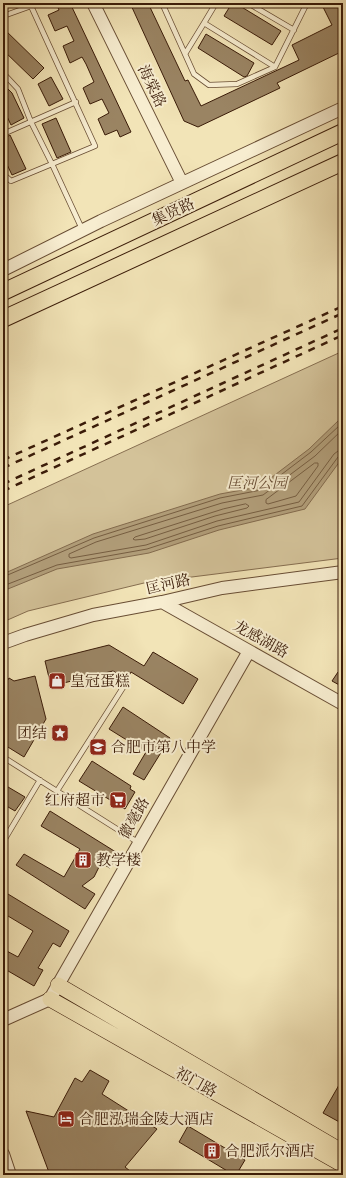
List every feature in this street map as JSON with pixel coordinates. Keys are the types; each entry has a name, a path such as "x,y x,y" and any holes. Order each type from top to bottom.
{"highway":[{"name":"集贤路","path":"3,292 343,132"},
{"name":"集贤路","path":"3,319 343,162"}],"main road":[{"name":"祁门路","path":"58,986 343,1152"},
{"name":"祁门路","path":"50,999 343,1165"}],"street":[{"name":"海棠路","path":"93,3 182,183"},
{"path":"3,270 83,230 343,108"},
{"name":"匡河路","path":"3,643 93,615 162,602 222,588 343,572"},
{"name":"龙感湖路","path":"162,602 343,704"},
{"name":"徽毫路","path":"50,999 249,651"},
{"path":"3,1020 50,999"},
{"path":"3,1154 10,1175"}],"lane":[{"path":"3,18 6,15 30,5 40,3"},
{"path":"162,3 194,74 209,85 237,84 275,67 306,3"},
{"path":"185,54 216,3"},
{"path":"248,3 294,30"},
{"path":"3,174 11,181 95,146 30,5"},
{"path":"204,23 275,67"},
{"path":"3,73 18,89 31,122 83,230"},
{"path":"3,133 76,102"},
{"path":"57,791 124,686"},
{"path":"3,757 139,843"},
{"path":"3,842 40,780"}],"green space":[{"name":"匡河公园","path":"343,351 343,558 144,583 28,611 3,622 3,507"}],"water":[{"path":"339,420 343,420 343,457 305,509 219,530 149,553 57,569 3,591 3,574 93,534 220,494 259,487 309,449"}],"building":[{"path":"56,3 70,3 131,132 120,137 117,130 105,135 98,119 109,113 102,99 90,104 83,88 94,82 86,64 82,57 70,63 63,46 74,41 67,26 55,31 48,15 59,10"},
{"path":"130,3 148,3 185,81 188,80 201,106 299,60 292,45 332,25 321,3 343,3 343,51 277,83 280,88 198,127 184,121"},
{"path":"232,3 235,3 281,31 272,45 224,16"},
{"path":"3,28 44,68 33,79 3,50"},
{"path":"206,34 254,63 247,76 244,77 198,48"},
{"path":"51,77 63,99 49,106 38,84"},
{"path":"3,84 12,93 24,118 11,125 3,108"},
{"path":"56,118 71,152 57,158 42,124"},
{"path":"10,135 26,169 12,175 3,156 3,139"},
{"path":"109,645 144,666 153,652 198,679 183,704 131,672 127,679 113,671 51,686 45,661"},
{"path":"338,672 343,676 343,687 332,681"},
{"path":"35,676 46,719 24,757 3,744 3,684 6,683 9,678 14,681"},
{"path":"123,707 170,738 144,780 133,774 146,752 109,729"},
{"path":"92,761 131,786 130,789 135,792 125,809 79,781"},
{"path":"3,784 25,797 15,811 3,804"},
{"name":"教学楼","path":"50,811 119,854 110,868 101,863 94,877 82,886 95,894 85,909 16,865 24,854 64,877 80,849 41,826"},
{"path":"3,891 69,931 60,947 53,943 38,968 43,970 34,986 3,968 3,949 18,957 33,931 3,913"},
{"path":"90,1070 109,1081 102,1094 157,1129 125,1167 135,1175 50,1175 26,1111 54,1117 75,1078 82,1082"},
{"path":"343,1078 343,1124 323,1113"},
{"name":"合肥派尔酒店","path":"188,1126 245,1160 236,1175 179,1142"}],"railway":[{"path":"3,460 343,306"},
{"path":"3,468 343,313"},
{"path":"3,484 343,328"},
{"path":"3,491 343,335"}],"place":[{"name":"皇冠蛋糕","path":"57,681"},
{"name":"团结","path":"60,733"},
{"name":"合肥市第八中学","path":"98,747"},
{"name":"红府超市","path":"118,800"},
{"name":"教学楼","path":"83,860"},
{"name":"合肥泓瑞金陵大酒店","path":"66,1119"},
{"name":"合肥派尔酒店","path":"212,1151"}]}
